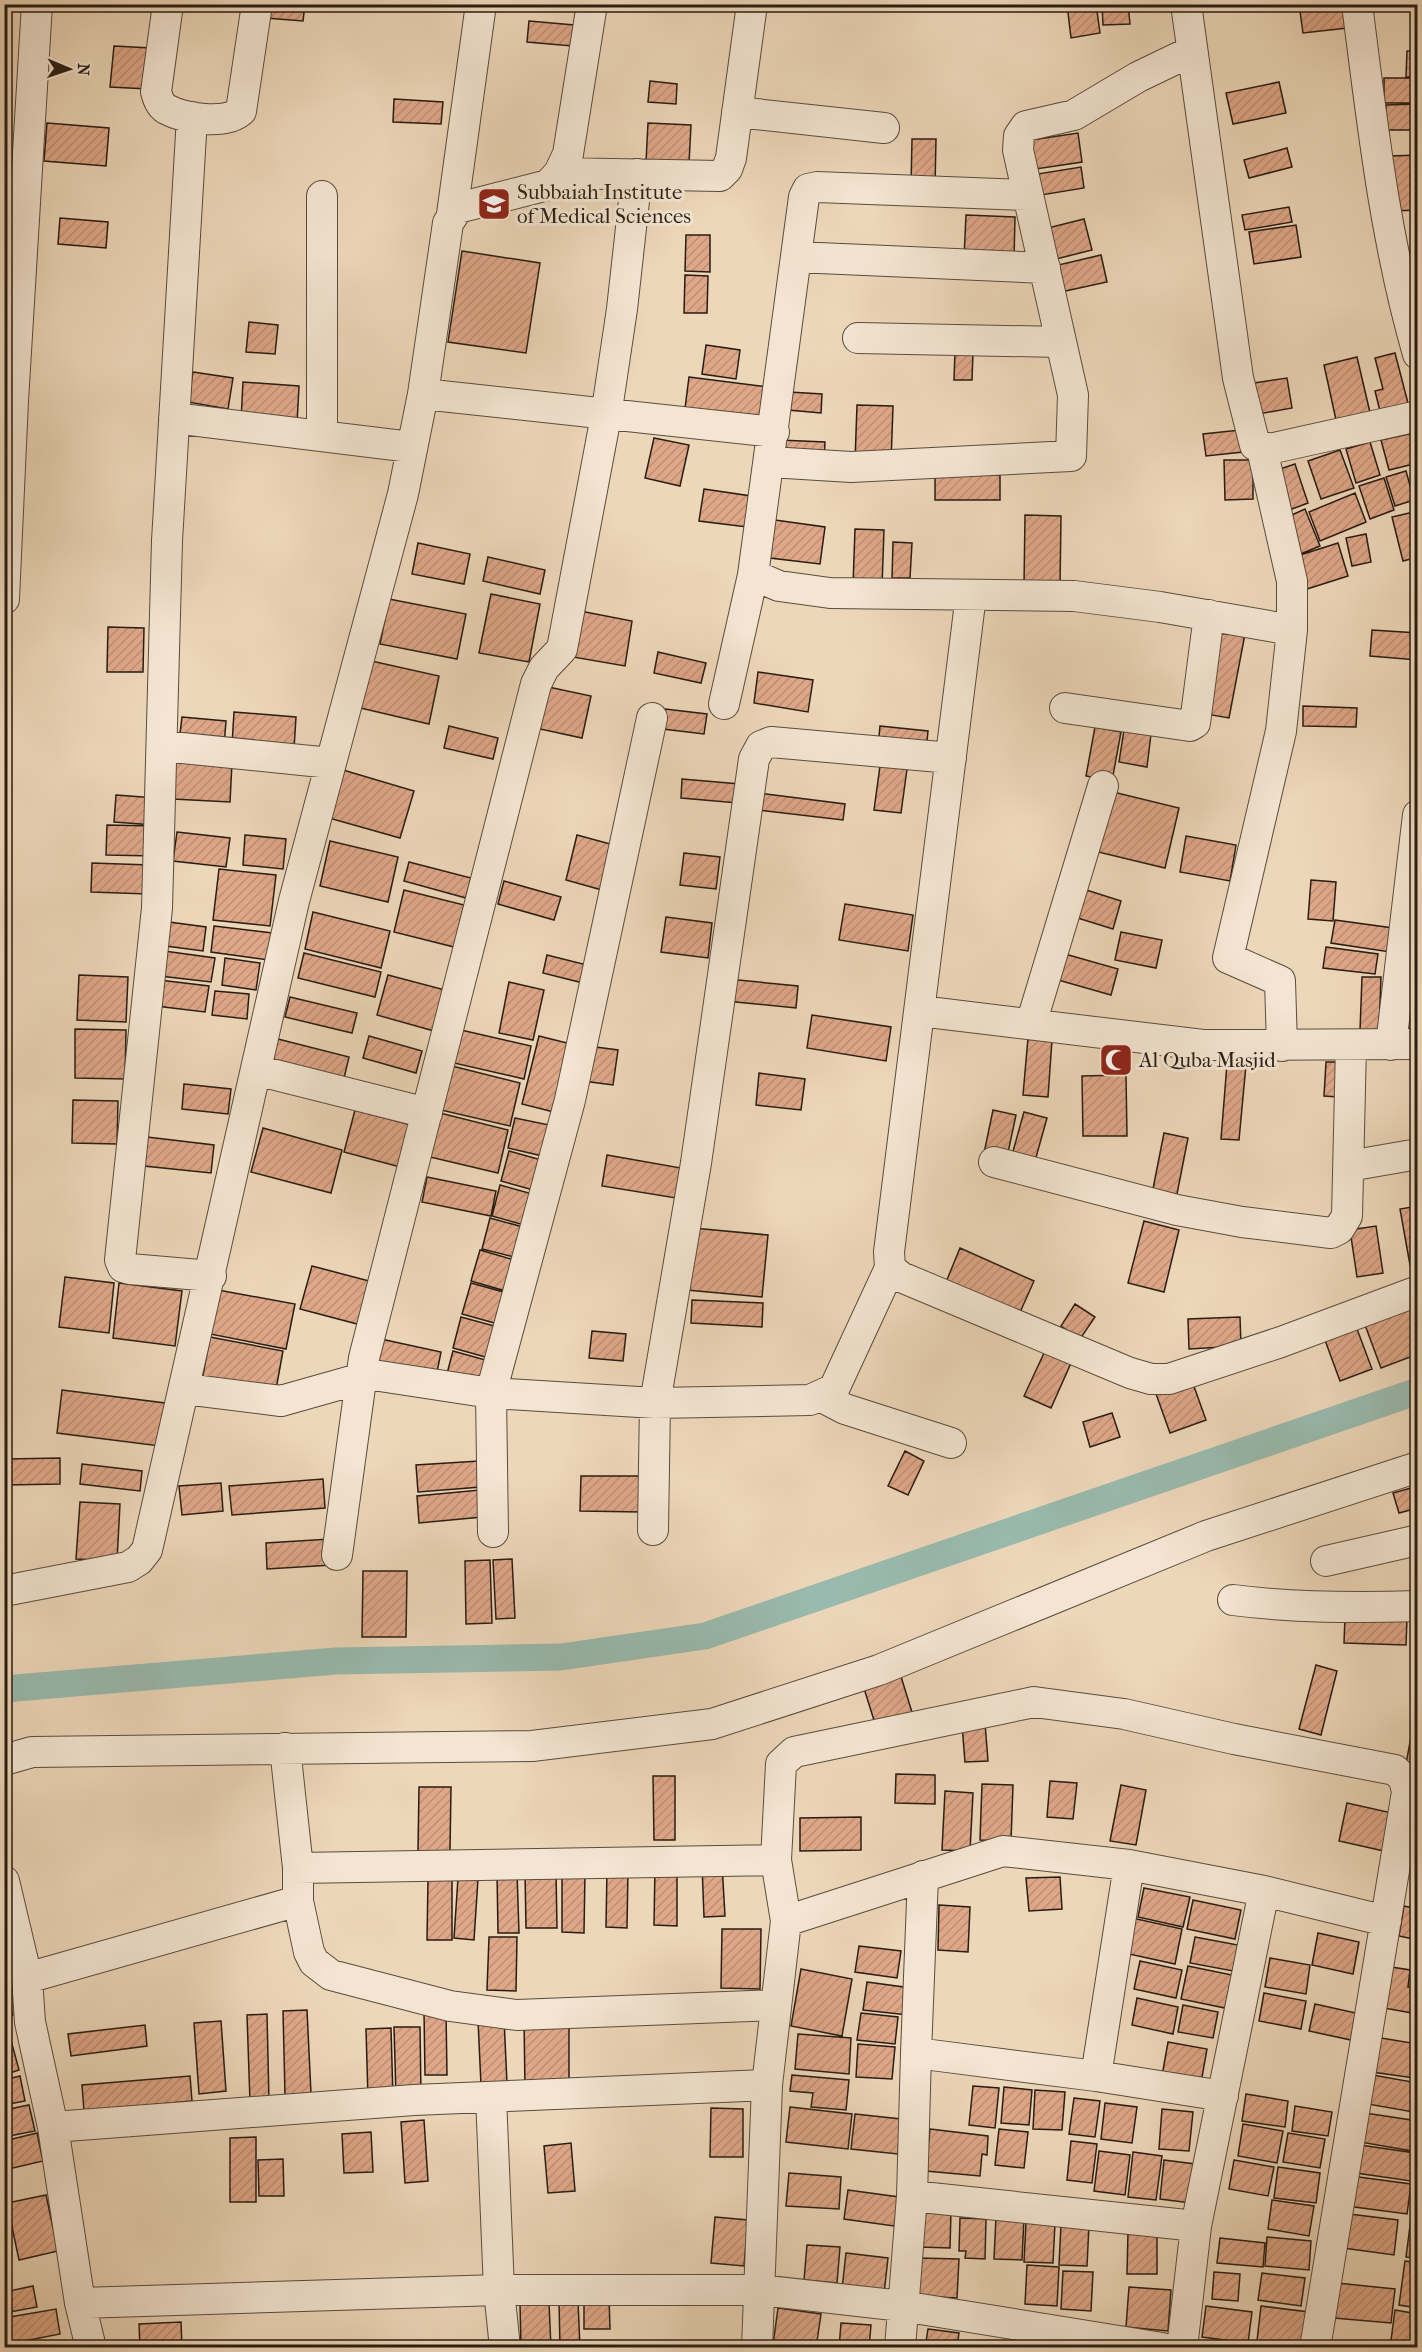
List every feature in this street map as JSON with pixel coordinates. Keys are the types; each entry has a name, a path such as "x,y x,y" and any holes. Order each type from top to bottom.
{"street":[{"path":"4,599 12,278 37,4"},
{"path":"168,4 156,92 165,108 192,117 233,118 241,111 257,4"},
{"path":"4,1591 128,1566 139,1560 147,1550 211,1276 294,901 403,494 423,394 448,223 452,214 481,4"},
{"path":"452,214 458,208 548,185 559,173 568,154 591,4"},
{"path":"559,173 720,176 727,169 731,158 752,4"},
{"path":"1186,4 1238,378 1255,445 1262,449 1269,449 1418,416"},
{"path":"1357,4 1378,176 1401,298 1418,354"},
{"path":"770,462 851,467 1071,456 1073,395 1026,195 1018,150 1019,136 1026,126 1074,115 1138,77 1192,51"},
{"path":"737,112 884,128"},
{"path":"192,117 167,541 157,908 120,1260 123,1267 130,1269 211,1276"},
{"path":"337,1555 361,1377 536,684 544,668 562,649 606,416 622,309 637,174"},
{"path":"724,704 753,575 804,197 808,189 817,187 1026,195"},
{"path":"322,196 322,436"},
{"path":"796,257 1045,268"},
{"path":"858,338 1061,342"},
{"path":"423,394 606,416 774,432"},
{"path":"174,418 411,447"},
{"path":"1262,449 1292,581 1292,630 1281,731 1228,958 1280,981 1282,1046"},
{"path":"753,575 779,586 830,593 1074,596 1209,615 1292,630"},
{"path":"185,1389 281,1401 373,1375 491,1393 655,1403 810,1400 822,1397 834,1389 890,1268 971,595"},
{"path":"1065,708 1190,726 1194,723 1209,615"},
{"path":"493,1532 491,1393 570,1100 652,718"},
{"path":"653,1530 655,1403 696,1163 754,759 761,746 771,742 951,758"},
{"path":"162,746 331,763"},
{"path":"1031,1024 1103,786"},
{"path":"920,1011 1203,1045 1404,1045 1418,815"},
{"path":"994,1162 1177,1210 1242,1222 1330,1233 1340,1229 1347,1216 1351,1046"},
{"path":"256,1070 428,1113"},
{"path":"1349,1166 1418,1154"},
{"path":"890,1268 901,1277 1130,1373 1152,1379 1169,1379 1281,1342 1418,1291"},
{"path":"822,1397 844,1409 951,1443"},
{"path":"4,1760 32,1752 532,1746 712,1724 879,1671 1206,1536 1418,1467"},
{"path":"1326,1561 1418,1540"},
{"path":"1233,1600 1278,1606 1330,1608 1418,1606"},
{"path":"757,2348 767,2085 786,1921 776,1860 781,1764 794,1752 1034,1702 1124,1714 1234,1739 1395,1770 1411,1779 1315,2348"},
{"path":"285,1748 298,1868 298,1901 309,1952 314,1962 331,1975 450,2006 517,2015 776,2005"},
{"path":"786,1921 1004,1851 1129,1865 1264,1892 1386,1921"},
{"path":"298,1868 776,1860"},
{"path":"1096,2076 1129,1865"},
{"path":"900,2348 912,2196 922,1876"},
{"path":"1182,2348 1196,2226 1264,1892"},
{"path":"6,1897 27,1978 17,2026 53,2127 80,2303 91,2348"},
{"path":"27,1978 298,1901"},
{"path":"916,2053 1096,2076 1223,2096"},
{"path":"53,2127 491,2097 767,2085"},
{"path":"491,2097 499,2290 505,2348"},
{"path":"912,2196 1196,2226"},
{"path":"80,2303 499,2290 760,2290 902,2306 1047,2338 1162,2348"}],"building":[{"path":"267,4 305,4 303,21 266,18"},
{"path":"1067,4 1096,4 1100,33 1071,38"},
{"path":"1102,4 1128,4 1130,24 1103,25"},
{"path":"1299,4 1344,4 1347,28 1303,33"},
{"path":"529,21 574,25 572,46 527,42"},
{"path":"114,46 151,48 148,89 110,87"},
{"path":"1407,51 1418,51 1418,77 1406,77"},
{"path":"1384,78 1418,78 1418,103 1384,103"},
{"path":"650,81 677,84 676,104 648,102"},
{"path":"1279,82 1286,113 1233,124 1226,93"},
{"path":"394,99 443,102 441,124 393,122"},
{"path":"1418,104 1418,130 1386,130 1386,105"},
{"path":"47,123 109,128 106,166 44,161"},
{"path":"648,123 691,125 689,163 646,162"},
{"path":"1078,133 1082,162 1029,170 1025,141"},
{"path":"912,139 936,139 935,187 911,186"},
{"path":"1287,148 1292,167 1249,178 1244,160"},
{"path":"1418,155 1418,210 1393,211 1391,156"},
{"path":"1081,167 1084,188 1029,197 1025,176"},
{"path":"1289,207 1292,222 1245,230 1242,215"},
{"path":"966,215 1015,217 1014,260 964,258"},
{"path":"60,218 108,222 106,248 58,244"},
{"path":"1084,219 1092,250 1048,261 1040,230"},
{"path":"1296,225 1301,257 1254,264 1249,232"},
{"path":"686,235 710,235 710,272 685,271"},
{"path":"462,251 540,263 526,353 448,342"},
{"path":"1101,255 1107,282 1056,293 1050,267"},
{"path":"685,275 708,276 707,313 684,313"},
{"path":"249,322 278,325 275,354 246,352"},
{"path":"706,345 740,350 736,379 702,374"},
{"path":"955,352 973,352 972,380 954,380"},
{"path":"1395,353 1409,407 1381,415 1375,391 1383,389 1375,358"},
{"path":"1357,357 1372,421 1338,429 1324,365"},
{"path":"193,372 233,378 228,409 188,402"},
{"path":"689,377 768,387 764,426 684,416"},
{"path":"1287,378 1292,408 1253,415 1248,384"},
{"path":"243,382 299,386 297,424 241,420"},
{"path":"789,392 822,394 821,413 788,410"},
{"path":"857,405 893,406 891,463 855,461"},
{"path":"1240,430 1243,452 1206,456 1203,434"},
{"path":"1418,432 1418,463 1389,470 1381,440"},
{"path":"654,438 689,445 680,486 645,478"},
{"path":"779,440 825,442 824,461 778,460"},
{"path":"1370,442 1380,475 1356,483 1346,449"},
{"path":"1340,450 1354,488 1321,499 1308,461"},
{"path":"1224,460 1253,460 1253,499 1225,500"},
{"path":"1295,464 1308,503 1284,512 1271,472"},
{"path":"1406,471 1414,500 1395,506 1386,477"},
{"path":"935,475 1000,475 1000,500 935,500"},
{"path":"1384,478 1394,510 1370,519 1359,486"},
{"path":"704,489 751,496 747,527 699,521"},
{"path":"1355,493 1366,522 1320,541 1309,512"},
{"path":"1305,509 1320,546 1298,555 1283,519"},
{"path":"1418,511 1418,557 1403,561 1392,517"},
{"path":"1025,515 1061,516 1060,587 1024,586"},
{"path":"775,520 825,527 820,564 770,558"},
{"path":"855,529 884,530 882,587 853,586"},
{"path":"1366,534 1371,562 1352,566 1346,538"},
{"path":"893,542 912,543 910,578 892,578"},
{"path":"418,543 470,554 464,584 412,574"},
{"path":"1338,543 1348,576 1307,589 1297,556"},
{"path":"488,557 545,570 540,594 483,581"},
{"path":"491,594 540,604 529,662 479,653"},
{"path":"389,599 466,614 457,659 380,644"},
{"path":"575,610 632,621 625,666 567,656"},
{"path":"108,627 144,628 143,672 107,672"},
{"path":"1215,629 1245,634 1229,718 1200,713"},
{"path":"1372,630 1418,633 1418,660 1370,656"},
{"path":"658,652 706,663 701,683 654,673"},
{"path":"367,660 439,676 429,724 356,707"},
{"path":"758,672 813,680 808,712 754,703"},
{"path":"539,685 591,696 582,738 531,727"},
{"path":"1303,706 1357,708 1356,727 1303,726"},
{"path":"665,709 707,714 704,734 663,729"},
{"path":"234,712 296,717 294,749 232,745"},
{"path":"182,717 226,721 224,746 179,742"},
{"path":"449,726 498,738 493,759 444,748"},
{"path":"880,726 928,731 926,752 878,747"},
{"path":"1095,727 1121,732 1112,781 1086,776"},
{"path":"1124,730 1151,734 1147,767 1119,762"},
{"path":"175,759 232,763 230,802 173,799"},
{"path":"880,766 907,769 901,813 874,810"},
{"path":"343,770 414,791 400,838 329,818"},
{"path":"682,779 740,784 738,803 681,798"},
{"path":"1109,791 1179,808 1165,868 1094,851"},
{"path":"758,793 845,804 843,820 757,810"},
{"path":"116,795 156,798 154,825 114,822"},
{"path":"107,825 156,826 155,856 106,855"},
{"path":"177,832 230,838 226,867 173,861"},
{"path":"245,835 286,839 283,869 243,865"},
{"path":"577,835 614,845 602,890 566,880"},
{"path":"1186,836 1236,845 1230,881 1180,872"},
{"path":"330,841 398,857 388,902 320,886"},
{"path":"684,853 720,857 716,889 680,885"},
{"path":"409,862 471,878 466,898 404,881"},
{"path":"92,863 149,865 148,894 91,892"},
{"path":"219,869 276,875 270,926 213,920"},
{"path":"1311,880 1336,882 1333,921 1308,919"},
{"path":"504,881 561,897 554,920 498,904"},
{"path":"1077,887 1121,901 1113,929 1068,915"},
{"path":"404,890 464,905 454,947 394,932"},
{"path":"845,904 913,915 908,951 839,940"},
{"path":"313,912 390,931 381,968 305,949"},
{"path":"666,917 712,923 708,958 661,952"},
{"path":"1335,920 1393,928 1390,952 1331,943"},
{"path":"169,922 206,927 203,951 166,946"},
{"path":"214,926 272,933 269,960 211,952"},
{"path":"1121,932 1162,940 1156,968 1115,960"},
{"path":"1326,947 1378,954 1375,974 1323,968"},
{"path":"164,951 215,958 211,982 160,976"},
{"path":"1058,952 1118,969 1111,995 1051,978"},
{"path":"304,953 381,972 375,997 298,978"},
{"path":"547,955 587,965 583,983 543,973"},
{"path":"225,958 260,963 256,990 222,985"},
{"path":"79,975 128,977 126,1022 77,1020"},
{"path":"388,975 445,990 434,1031 377,1015"},
{"path":"1362,977 1381,977 1379,1031 1360,1031"},
{"path":"728,979 798,986 796,1008 726,1001"},
{"path":"159,980 209,986 205,1012 156,1006"},
{"path":"509,982 544,990 533,1040 499,1033"},
{"path":"215,991 249,994 247,1019 212,1015"},
{"path":"290,997 357,1013 352,1033 285,1017"},
{"path":"812,1015 891,1027 886,1061 807,1048"},
{"path":"75,1029 126,1030 125,1079 75,1078"},
{"path":"461,1030 531,1046 524,1079 454,1063"},
{"path":"369,1036 422,1051 416,1073 363,1058"},
{"path":"539,1036 571,1044 554,1112 522,1104"},
{"path":"1028,1038 1052,1040 1048,1097 1023,1095"},
{"path":"278,1039 349,1057 344,1078 273,1059"},
{"path":"588,1046 618,1050 613,1085 583,1081"},
{"path":"1326,1062 1339,1062 1338,1097 1324,1096"},
{"path":"1227,1064 1246,1065 1239,1140 1221,1139"},
{"path":"452,1066 520,1083 510,1126 441,1110"},
{"path":"759,1073 805,1079 801,1110 756,1105"},
{"path":"1126,1075 1127,1136 1083,1136 1082,1076"},
{"path":"184,1084 231,1089 228,1114 182,1109"},
{"path":"73,1100 118,1101 117,1144 72,1143"},
{"path":"355,1110 415,1126 404,1168 344,1152"},
{"path":"993,1110 1016,1115 1006,1162 983,1158"},
{"path":"1024,1112 1047,1118 1033,1168 1010,1162"},
{"path":"440,1113 508,1130 498,1173 430,1157"},
{"path":"515,1118 554,1126 547,1157 508,1148"},
{"path":"263,1128 342,1150 331,1193 251,1172"},
{"path":"1164,1133 1188,1138 1175,1204 1151,1199"},
{"path":"147,1137 214,1145 211,1173 144,1166"},
{"path":"509,1151 545,1161 537,1191 501,1181"},
{"path":"607,1155 681,1168 676,1198 602,1186"},
{"path":"427,1177 496,1191 491,1216 422,1202"},
{"path":"500,1185 536,1195 528,1226 492,1216"},
{"path":"1418,1206 1418,1263 1410,1265 1400,1209"},
{"path":"490,1218 527,1228 518,1258 482,1249"},
{"path":"1144,1221 1179,1230 1164,1292 1128,1283"},
{"path":"1376,1226 1383,1273 1357,1277 1350,1230"},
{"path":"693,1228 768,1235 762,1297 687,1290"},
{"path":"960,1248 1034,1281 1017,1319 944,1287"},
{"path":"480,1250 518,1261 509,1292 471,1281"},
{"path":"312,1266 373,1282 361,1325 300,1309"},
{"path":"65,1277 114,1283 109,1333 59,1327"},
{"path":"119,1283 182,1291 175,1346 113,1338"},
{"path":"471,1283 507,1293 498,1324 462,1314"},
{"path":"218,1290 295,1304 286,1349 210,1334"},
{"path":"1410,1299 1418,1318 1418,1354 1381,1368 1362,1317"},
{"path":"692,1300 763,1303 762,1327 691,1323"},
{"path":"1075,1304 1095,1317 1080,1339 1061,1326"},
{"path":"461,1317 498,1327 489,1358 453,1348"},
{"path":"1240,1317 1241,1346 1189,1349 1188,1319"},
{"path":"1354,1321 1372,1369 1340,1381 1322,1332"},
{"path":"592,1331 626,1334 623,1361 589,1358"},
{"path":"210,1337 283,1351 274,1400 201,1386"},
{"path":"381,1339 441,1352 435,1382 375,1370"},
{"path":"453,1351 489,1361 481,1391 445,1381"},
{"path":"1045,1351 1071,1363 1051,1408 1024,1396"},
{"path":"1191,1378 1206,1420 1170,1433 1155,1391"},
{"path":"62,1390 165,1403 160,1446 57,1433"},
{"path":"1112,1413 1120,1437 1090,1447 1083,1422"},
{"path":"905,1451 924,1461 908,1495 888,1486"},
{"path":"60,1458 60,1484 6,1485 6,1459"},
{"path":"479,1461 481,1487 418,1492 416,1465"},
{"path":"82,1464 142,1471 140,1491 80,1484"},
{"path":"581,1476 641,1476 641,1512 580,1511"},
{"path":"323,1479 325,1508 232,1515 229,1486"},
{"path":"221,1483 223,1511 182,1515 179,1486"},
{"path":"1418,1486 1418,1508 1399,1513 1393,1493"},
{"path":"480,1490 482,1517 419,1523 417,1496"},
{"path":"80,1502 120,1504 117,1561 76,1559"},
{"path":"330,1539 332,1565 267,1569 266,1543"},
{"path":"512,1559 515,1618 496,1619 493,1560"},
{"path":"490,1560 492,1623 466,1624 465,1561"},
{"path":"363,1571 407,1571 406,1637 362,1637"},
{"path":"1345,1617 1407,1619 1406,1645 1344,1643"},
{"path":"1316,1665 1337,1671 1321,1735 1299,1729"},
{"path":"899,1670 915,1722 878,1733 862,1682"},
{"path":"1418,1705 1418,1766 1406,1764"},
{"path":"985,1723 988,1761 965,1762 962,1725"},
{"path":"896,1774 935,1775 935,1804 895,1803"},
{"path":"653,1776 675,1776 675,1840 654,1840"},
{"path":"1050,1781 1077,1783 1073,1819 1047,1817"},
{"path":"982,1784 1013,1785 1011,1841 980,1840"},
{"path":"1121,1785 1146,1790 1136,1845 1110,1841"},
{"path":"419,1787 451,1787 450,1851 418,1851"},
{"path":"945,1791 973,1793 970,1851 942,1850"},
{"path":"1347,1803 1392,1813 1384,1851 1339,1841"},
{"path":"861,1817 861,1850 800,1851 800,1818"},
{"path":"722,1864 725,1916 704,1917 702,1865"},
{"path":"655,1866 677,1866 677,1926 654,1925"},
{"path":"607,1869 628,1869 627,1928 606,1927"},
{"path":"497,1872 517,1872 519,1933 498,1933"},
{"path":"525,1872 556,1872 557,1928 526,1928"},
{"path":"562,1872 585,1872 584,1933 562,1932"},
{"path":"1060,1877 1062,1909 1029,1911 1026,1878"},
{"path":"458,1878 478,1879 474,1940 454,1938"},
{"path":"428,1879 452,1879 452,1940 427,1940"},
{"path":"1144,1888 1190,1897 1183,1927 1138,1917"},
{"path":"1193,1900 1241,1910 1235,1939 1187,1929"},
{"path":"939,1905 970,1907 968,1952 938,1950"},
{"path":"1404,1906 1418,1909 1418,1940 1399,1936"},
{"path":"1128,1917 1182,1929 1175,1964 1120,1952"},
{"path":"722,1929 761,1929 760,1989 721,1988"},
{"path":"1318,1933 1359,1942 1353,1974 1312,1965"},
{"path":"489,1937 517,1937 516,1991 487,1990"},
{"path":"1195,1937 1238,1945 1233,1971 1190,1963"},
{"path":"859,1946 901,1951 897,1978 855,1972"},
{"path":"1270,1958 1310,1965 1306,1994 1265,1987"},
{"path":"1140,1961 1182,1970 1176,1998 1134,1989"},
{"path":"1188,1966 1232,1975 1225,2008 1181,1999"},
{"path":"1385,1966 1410,1970 1408,1987 1418,1988 1418,2014 1378,2007"},
{"path":"801,1969 852,1979 842,2036 791,2026"},
{"path":"867,1982 911,1988 908,2015 863,2010"},
{"path":"4,1984 13,2015 4,2017"},
{"path":"1264,1993 1306,2001 1301,2029 1259,2021"},
{"path":"1137,1998 1178,2007 1173,2034 1132,2025"},
{"path":"1315,2004 1356,2013 1351,2040 1309,2031"},
{"path":"1183,2005 1218,2012 1213,2038 1178,2032"},
{"path":"307,2010 311,2094 285,2095 283,2011"},
{"path":"446,2011 447,2075 425,2075 424,2012"},
{"path":"861,2013 898,2017 895,2044 857,2040"},
{"path":"267,2014 269,2102 250,2102 247,2015"},
{"path":"504,2018 507,2084 481,2085 478,2020"},
{"path":"569,2018 569,2088 525,2088 524,2019"},
{"path":"221,2021 226,2091 199,2094 194,2023"},
{"path":"145,2025 147,2046 71,2056 68,2034"},
{"path":"394,2027 420,2027 421,2095 396,2096"},
{"path":"391,2028 393,2098 368,2098 366,2029"},
{"path":"9,2033 19,2070 4,2075 4,2034"},
{"path":"798,2034 851,2038 849,2074 795,2069"},
{"path":"1369,2036 1418,2044 1414,2078 1365,2071"},
{"path":"1168,2042 1207,2049 1201,2083 1162,2076"},
{"path":"858,2044 895,2047 892,2079 856,2077"},
{"path":"1367,2074 1418,2083 1413,2112 1362,2103"},
{"path":"792,2075 849,2080 846,2110 811,2107 813,2093 790,2091"},
{"path":"20,2076 25,2101 4,2105 4,2080"},
{"path":"190,2076 192,2101 84,2111 82,2085"},
{"path":"973,2086 999,2088 995,2128 969,2125"},
{"path":"1004,2087 1032,2090 1029,2125 1001,2123"},
{"path":"1035,2090 1065,2092 1062,2130 1033,2129"},
{"path":"1246,2094 1288,2101 1285,2127 1242,2121"},
{"path":"1074,2098 1100,2101 1095,2137 1069,2134"},
{"path":"1105,2103 1137,2107 1132,2143 1101,2139"},
{"path":"29,2105 35,2131 4,2137 4,2110"},
{"path":"1295,2106 1332,2112 1328,2136 1292,2131"},
{"path":"790,2107 852,2114 848,2149 786,2142"},
{"path":"711,2108 743,2109 743,2157 710,2157"},
{"path":"1162,2109 1193,2112 1189,2151 1159,2149"},
{"path":"1365,2113 1418,2121 1418,2152 1360,2142"},
{"path":"855,2114 901,2119 898,2154 851,2149"},
{"path":"424,2120 428,2181 405,2183 401,2122"},
{"path":"1243,2124 1283,2131 1277,2163 1238,2156"},
{"path":"930,2129 988,2136 987,2155 982,2154 980,2176 926,2171"},
{"path":"999,2129 1028,2132 1024,2168 995,2165"},
{"path":"371,2132 373,2172 344,2173 342,2134"},
{"path":"37,2133 43,2161 4,2170 4,2141"},
{"path":"1288,2133 1325,2139 1320,2168 1283,2162"},
{"path":"256,2137 256,2202 230,2202 230,2138"},
{"path":"1071,2141 1097,2144 1092,2183 1067,2180"},
{"path":"571,2143 575,2191 548,2193 544,2146"},
{"path":"1360,2145 1415,2153 1411,2181 1356,2173"},
{"path":"1099,2151 1130,2155 1125,2195 1094,2191"},
{"path":"1133,2152 1162,2156 1156,2200 1128,2197"},
{"path":"283,2159 284,2196 259,2196 258,2160"},
{"path":"1164,2160 1195,2164 1191,2203 1160,2199"},
{"path":"1234,2160 1274,2167 1268,2196 1229,2189"},
{"path":"1278,2167 1320,2173 1316,2203 1274,2198"},
{"path":"789,2173 841,2177 839,2209 786,2206"},
{"path":"1351,2176 1411,2184 1407,2214 1347,2206"},
{"path":"848,2190 899,2197 894,2226 844,2219"},
{"path":"46,2195 58,2251 19,2260 7,2203"},
{"path":"1272,2200 1314,2206 1309,2236 1268,2229"},
{"path":"919,2210 951,2211 950,2248 918,2247"},
{"path":"1341,2213 1398,2220 1394,2255 1336,2247"},
{"path":"715,2217 748,2220 744,2266 711,2263"},
{"path":"996,2217 1024,2218 1022,2260 994,2259"},
{"path":"960,2218 986,2219 985,2259 965,2258 966,2251 959,2251"},
{"path":"1411,2218 1418,2219 1418,2258 1406,2257"},
{"path":"1026,2222 1055,2223 1053,2263 1024,2262"},
{"path":"1061,2225 1089,2225 1087,2266 1059,2265"},
{"path":"1128,2232 1157,2232 1157,2274 1127,2274"},
{"path":"1267,2237 1311,2241 1309,2270 1265,2266"},
{"path":"1220,2238 1265,2243 1263,2267 1217,2263"},
{"path":"807,2245 840,2247 837,2283 804,2280"},
{"path":"846,2253 888,2258 884,2294 842,2289"},
{"path":"918,2258 959,2259 957,2298 917,2296"},
{"path":"1405,2261 1418,2263 1418,2308 1399,2305"},
{"path":"1027,2265 1059,2267 1057,2306 1025,2304"},
{"path":"1063,2271 1093,2272 1091,2311 1061,2309"},
{"path":"1214,2272 1240,2274 1238,2301 1212,2299"},
{"path":"1262,2273 1305,2278 1301,2306 1258,2300"},
{"path":"1337,2283 1395,2289 1391,2323 1334,2318"},
{"path":"33,2286 37,2307 4,2313 4,2292"},
{"path":"1129,2287 1171,2290 1168,2331 1126,2327"},
{"path":"584,2297 609,2297 610,2329 584,2329"},
{"path":"559,2301 578,2301 580,2348 560,2348"},
{"path":"549,2303 551,2348 521,2348 520,2304"},
{"path":"1206,2306 1252,2312 1248,2343 1202,2337"},
{"path":"1261,2306 1309,2312 1305,2347 1257,2341"},
{"path":"778,2308 821,2314 816,2348 773,2345"},
{"path":"56,2309 60,2334 4,2345 4,2318"},
{"path":"1395,2310 1418,2314 1418,2348 1390,2348"},
{"path":"181,2322 182,2348 140,2348 139,2324"},
{"path":"841,2323 871,2325 869,2348 839,2348"},
{"path":"928,2329 959,2333 957,2348 925,2348"}],"waterway":[{"path":"4,1689 336,1661 561,1657 705,1636 1418,1391"}],"place":[{"name":"Subbaiah Institute of Medical Sciences","path":"494,204"},
{"name":"Al Quba Masjid","path":"1116,1060"}]}
